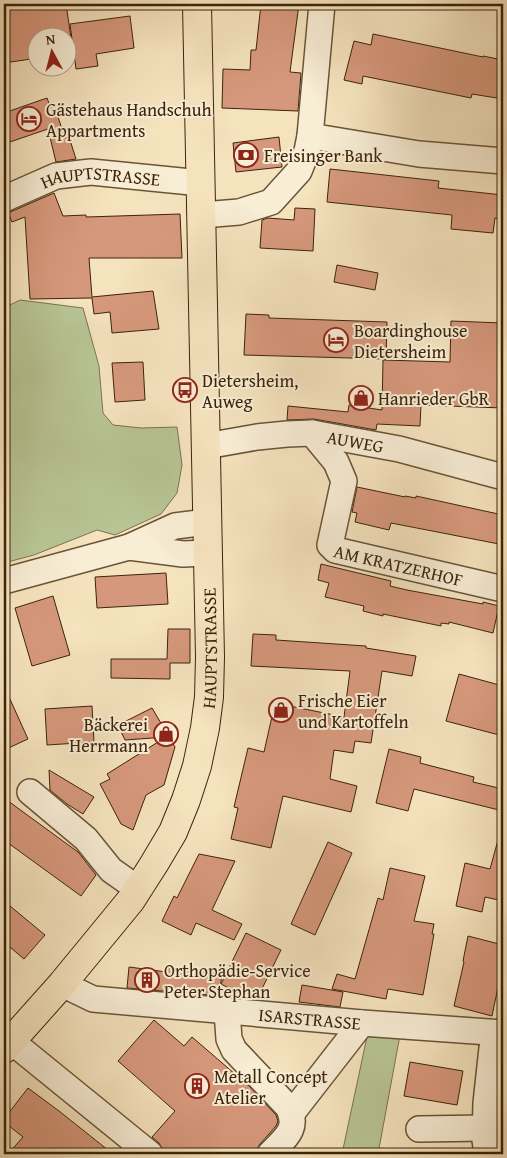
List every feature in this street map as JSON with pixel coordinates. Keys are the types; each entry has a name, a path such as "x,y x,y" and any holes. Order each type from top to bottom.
{"main road":[{"name":"HAUPTSTRASSE","path":"7,1045 62,984 119,915 138,889 173,832 197,766 210,697 197,4"}],"street":[{"path":"202,215 239,212 271,202 299,171 307,152 310,136 322,4"},
{"path":"310,136 419,154 503,161"},
{"name":"HAUPTSTRASSE","path":"4,199 56,176 91,172 201,183"},
{"name":"AUWEG","path":"206,446 256,437 312,433 399,449 503,477"},
{"name":"AM KRATZERHOF","path":"312,433 336,462 344,481 330,545 335,550 503,589"},
{"path":"4,581 129,547 175,526 207,522"},
{"path":"129,547 183,554 208,553"},
{"path":"30,792 86,839 111,870 138,889"},
{"name":"ISARSTRASSE","path":"62,984 93,999 503,1034"},
{"path":"227,1011 229,1039 234,1050 292,1113 291,1132 270,1154"},
{"path":"292,1113 362,1023"},
{"path":"487,1154 484,1140 492,1048 503,1034"},
{"path":"7,1045 150,1154"},
{"path":"419,1128 485,1128"}],"green space":[{"path":"20,300 83,308 99,366 103,413 113,425 141,428 177,427 182,465 177,493 161,514 115,535 97,530 34,555 4,563 4,308"},
{"path":"368,1032 400,1035 378,1154 342,1154"}],"building":[{"path":"4,4 66,4 70,28 28,28 28,59 4,63"},
{"path":"261,4 299,4 290,72 301,73 298,111 222,108 223,69 250,70 251,50 256,50"},
{"path":"130,16 134,48 96,54 98,66 78,69 78,28 71,28 70,24"},
{"path":"373,34 503,60 503,99 472,94 471,98 363,76 362,84 344,80 354,41 371,45"},
{"name":"Gästehaus Handschuh Appartments","path":"47,98 50,106 54,105 65,138 69,137 76,159 56,162 48,129 4,144 4,113"},
{"path":"279,137 282,167 236,172 233,143"},
{"path":"330,169 439,181 438,188 503,195 503,219 495,218 493,233 451,229 452,215 327,202"},
{"path":"54,193 63,216 180,214 182,258 89,258 92,297 153,291 159,329 112,333 110,312 94,314 92,298 30,299 25,217 12,222 8,213"},
{"path":"295,208 315,209 313,251 260,248 262,220 268,218 294,220"},
{"path":"337,265 378,273 375,290 334,282"},
{"path":"246,314 269,315 269,318 387,322 386,359 244,355"},
{"path":"451,321 503,323 503,408 421,405 420,426 377,424 376,430 314,419 287,420 288,406 348,412 349,405 382,410 383,360 450,362"},
{"path":"143,362 145,400 115,402 112,363"},
{"path":"357,487 405,497 416,498 416,496 503,515 503,539 500,538 499,544 391,523 389,530 355,522 357,513 352,512"},
{"path":"321,564 391,581 390,586 499,606 493,633 449,622 449,624 441,623 441,626 383,614 383,616 363,611 364,606 325,597 329,583 318,580"},
{"path":"166,573 168,604 97,608 95,577"},
{"path":"53,596 70,655 32,666 15,608"},
{"path":"168,629 190,629 190,663 170,663 170,679 111,678 111,659 167,659"},
{"path":"253,634 276,635 276,640 366,646 366,648 416,656 412,676 382,671 371,743 355,741 353,753 334,750 330,779 357,786 351,812 283,796 271,848 231,839 238,808 234,807 248,748 264,752 275,703 344,717 350,671 251,666"},
{"path":"459,674 503,686 503,736 446,721"},
{"path":"4,686 28,739 4,750"},
{"path":"92,706 94,742 47,745 45,709"},
{"path":"152,708 175,747 164,785 146,795 133,830 121,824 100,784 110,779 107,774 166,737 125,740 118,725"},
{"path":"389,749 421,757 420,763 474,777 473,782 503,789 503,811 414,789 408,811 376,803"},
{"path":"49,770 94,797 83,814 50,790"},
{"path":"4,798 78,852 96,875 81,896 4,840"},
{"path":"498,840 503,841 503,901 485,897 482,912 456,906 465,863 490,869"},
{"path":"328,842 352,853 315,935 291,924"},
{"path":"199,854 235,861 212,910 242,924 234,940 196,923 191,935 162,921 174,896 177,898"},
{"path":"390,868 425,876 414,921 434,924 432,934 434,934 423,995 388,989 386,999 332,989 337,974 355,979 378,898 383,900"},
{"path":"4,901 45,935 24,959 4,942"},
{"path":"246,933 281,950 257,999 250,999 221,984"},
{"path":"468,936 503,945 503,963 492,1016 454,1006"},
{"path":"129,967 167,972 167,968 222,974 219,996 127,988"},
{"path":"302,985 343,992 340,1007 299,1002"},
{"name":"Metall Concept Atelier","path":"154,1020 184,1046 192,1037 250,1087 276,1115 278,1121 276,1126 254,1154 165,1154 159,1143 152,1137 175,1111 118,1061"},
{"path":"410,1062 463,1071 457,1105 404,1096"},
{"path":"28,1088 113,1154 8,1154 23,1137 4,1122 4,1119"}],"place":[{"name":"Gästehaus Handschuh Appartments","path":"29,119"},
{"name":"Freisinger Bank","path":"246,155"},
{"name":"Boardinghouse Dietersheim","path":"336,340"},
{"name":"Dietersheim, Auweg","path":"185,390"},
{"name":"Hanrieder GbR","path":"361,398"},
{"name":"Frische Eier und Kartoffeln","path":"281,710"},
{"name":"Bäckerei Herrmann","path":"166,734"},
{"name":"Orthopädie-Service Peter Stephan","path":"147,980"},
{"name":"Metall Concept Atelier","path":"197,1086"}]}
